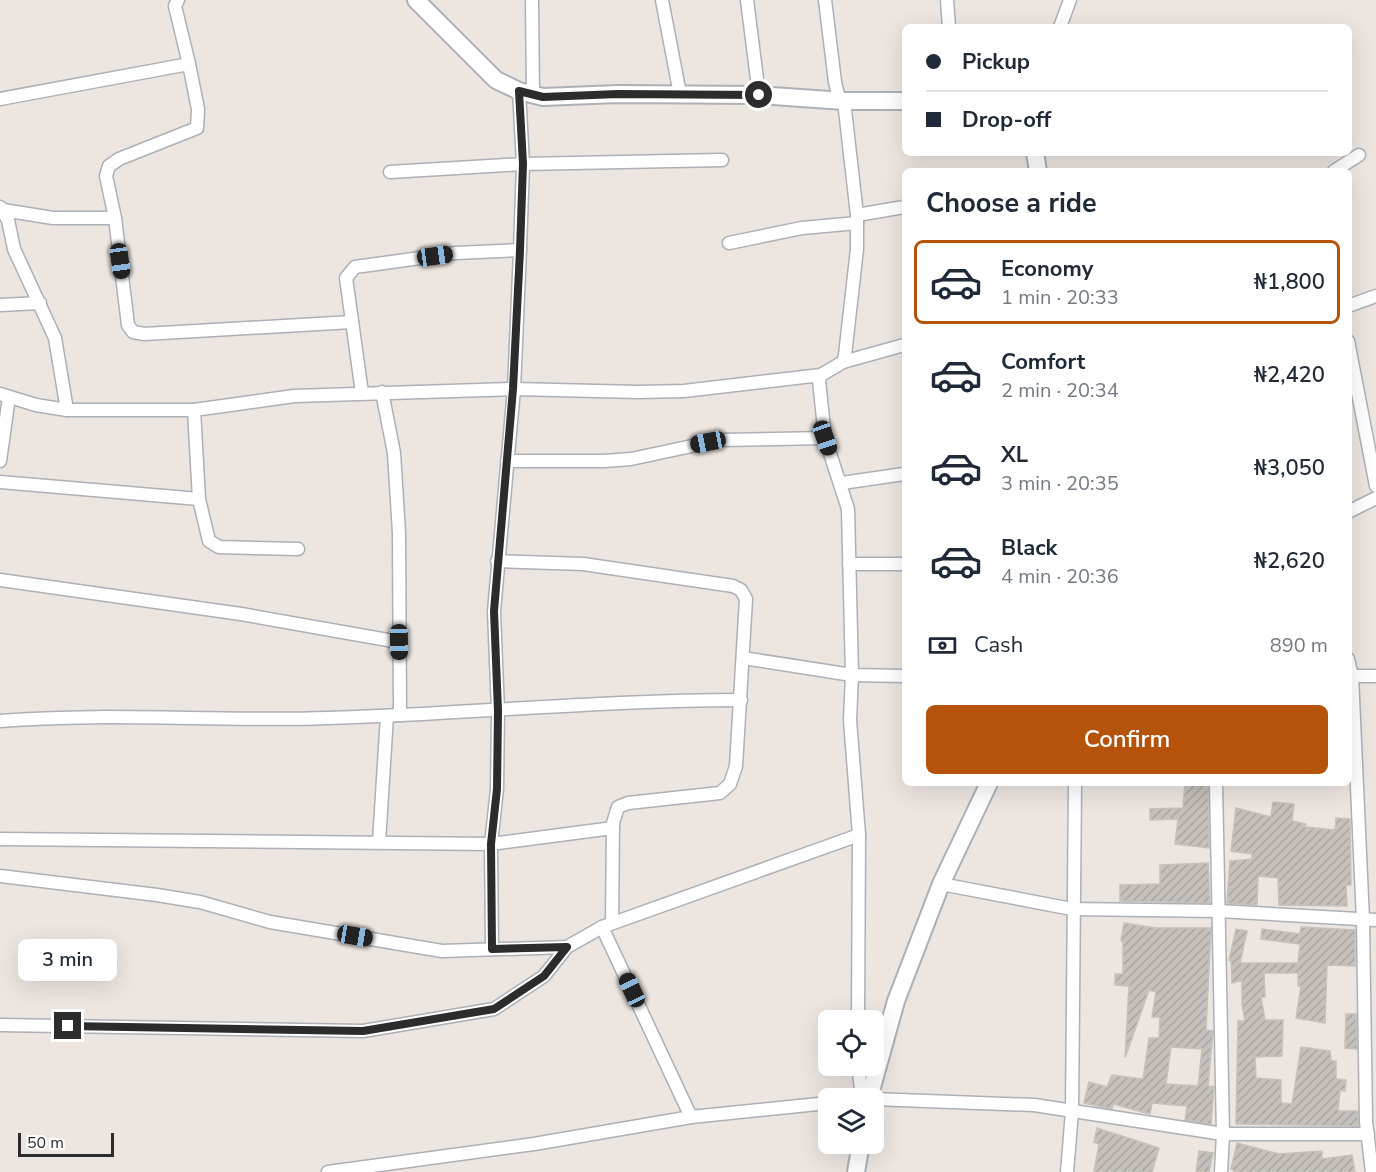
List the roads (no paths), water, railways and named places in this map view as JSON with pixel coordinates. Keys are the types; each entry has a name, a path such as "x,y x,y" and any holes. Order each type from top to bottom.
{"street":[{"path":"178,0 176,6 198,109 197,128 119,159 109,166 106,176 115,218 129,325 133,332 156,333 352,322"},
{"path":"416,0 496,80 526,93 543,97 680,94 759,95 844,101 902,101"},
{"path":"492,949 491,844 497,789 498,711 494,611 513,389 532,0"},
{"path":"662,0 680,94"},
{"path":"747,0 759,95"},
{"path":"825,0 835,82 838,95 844,101 857,219 852,301 843,362"},
{"path":"947,0 949,24"},
{"path":"1061,24 1070,0"},
{"path":"0,99 189,64"},
{"path":"1339,168 1359,155"},
{"path":"390,172 523,164 722,160"},
{"path":"729,243 857,219 902,208"},
{"path":"2,209 53,218 115,218"},
{"path":"2,209 9,220 14,249 55,338 67,410"},
{"path":"362,393 346,278 355,267 456,253 520,250"},
{"path":"1352,305 1376,296"},
{"path":"0,305 40,303"},
{"path":"0,461 4,395 36,405 67,410 194,410 294,396 382,392 513,389 684,391 821,375 843,362 902,346"},
{"path":"1352,362 1376,486"},
{"path":"821,375 825,438 842,483 848,509 852,675 850,720 859,835 858,1010"},
{"path":"379,842 394,715 399,642 399,533 394,453 382,392"},
{"path":"194,410 199,499 205,532 209,541 219,547 298,549"},
{"path":"507,461 604,461 631,459 720,440 825,438"},
{"path":"842,483 902,474"},
{"path":"0,482 199,499"},
{"path":"1352,510 1376,498"},
{"path":"497,561 583,564 733,586 741,590 746,599 736,766 730,784 720,794 628,803 618,807 613,828 607,925 691,1117"},
{"path":"849,564 902,564"},
{"path":"0,580 241,614 399,642"},
{"path":"743,658 852,675 902,676"},
{"path":"1372,1172 1370,920 1352,676 1376,676"},
{"path":"0,721 68,716 325,718 498,711 662,700 741,700"},
{"path":"874,1088 896,1000 941,884 988,786"},
{"path":"1067,1172 1072,1112 1072,909 1075,786"},
{"path":"1216,786 1223,1134 1221,1172"},
{"path":"0,839 491,844 613,828"},
{"path":"0,1024 363,1031 494,1009 544,976 567,947 607,925 859,835"},
{"path":"0,876 200,902 270,922 442,951 567,947"},
{"path":"941,884 1072,909 1219,911 1370,920"},
{"path":"884,1098 1034,1105 1223,1134 1370,1126"},
{"path":"328,1172 382,1168 691,1117 818,1104"},
{"path":"856,1172 859,1154"}]}
